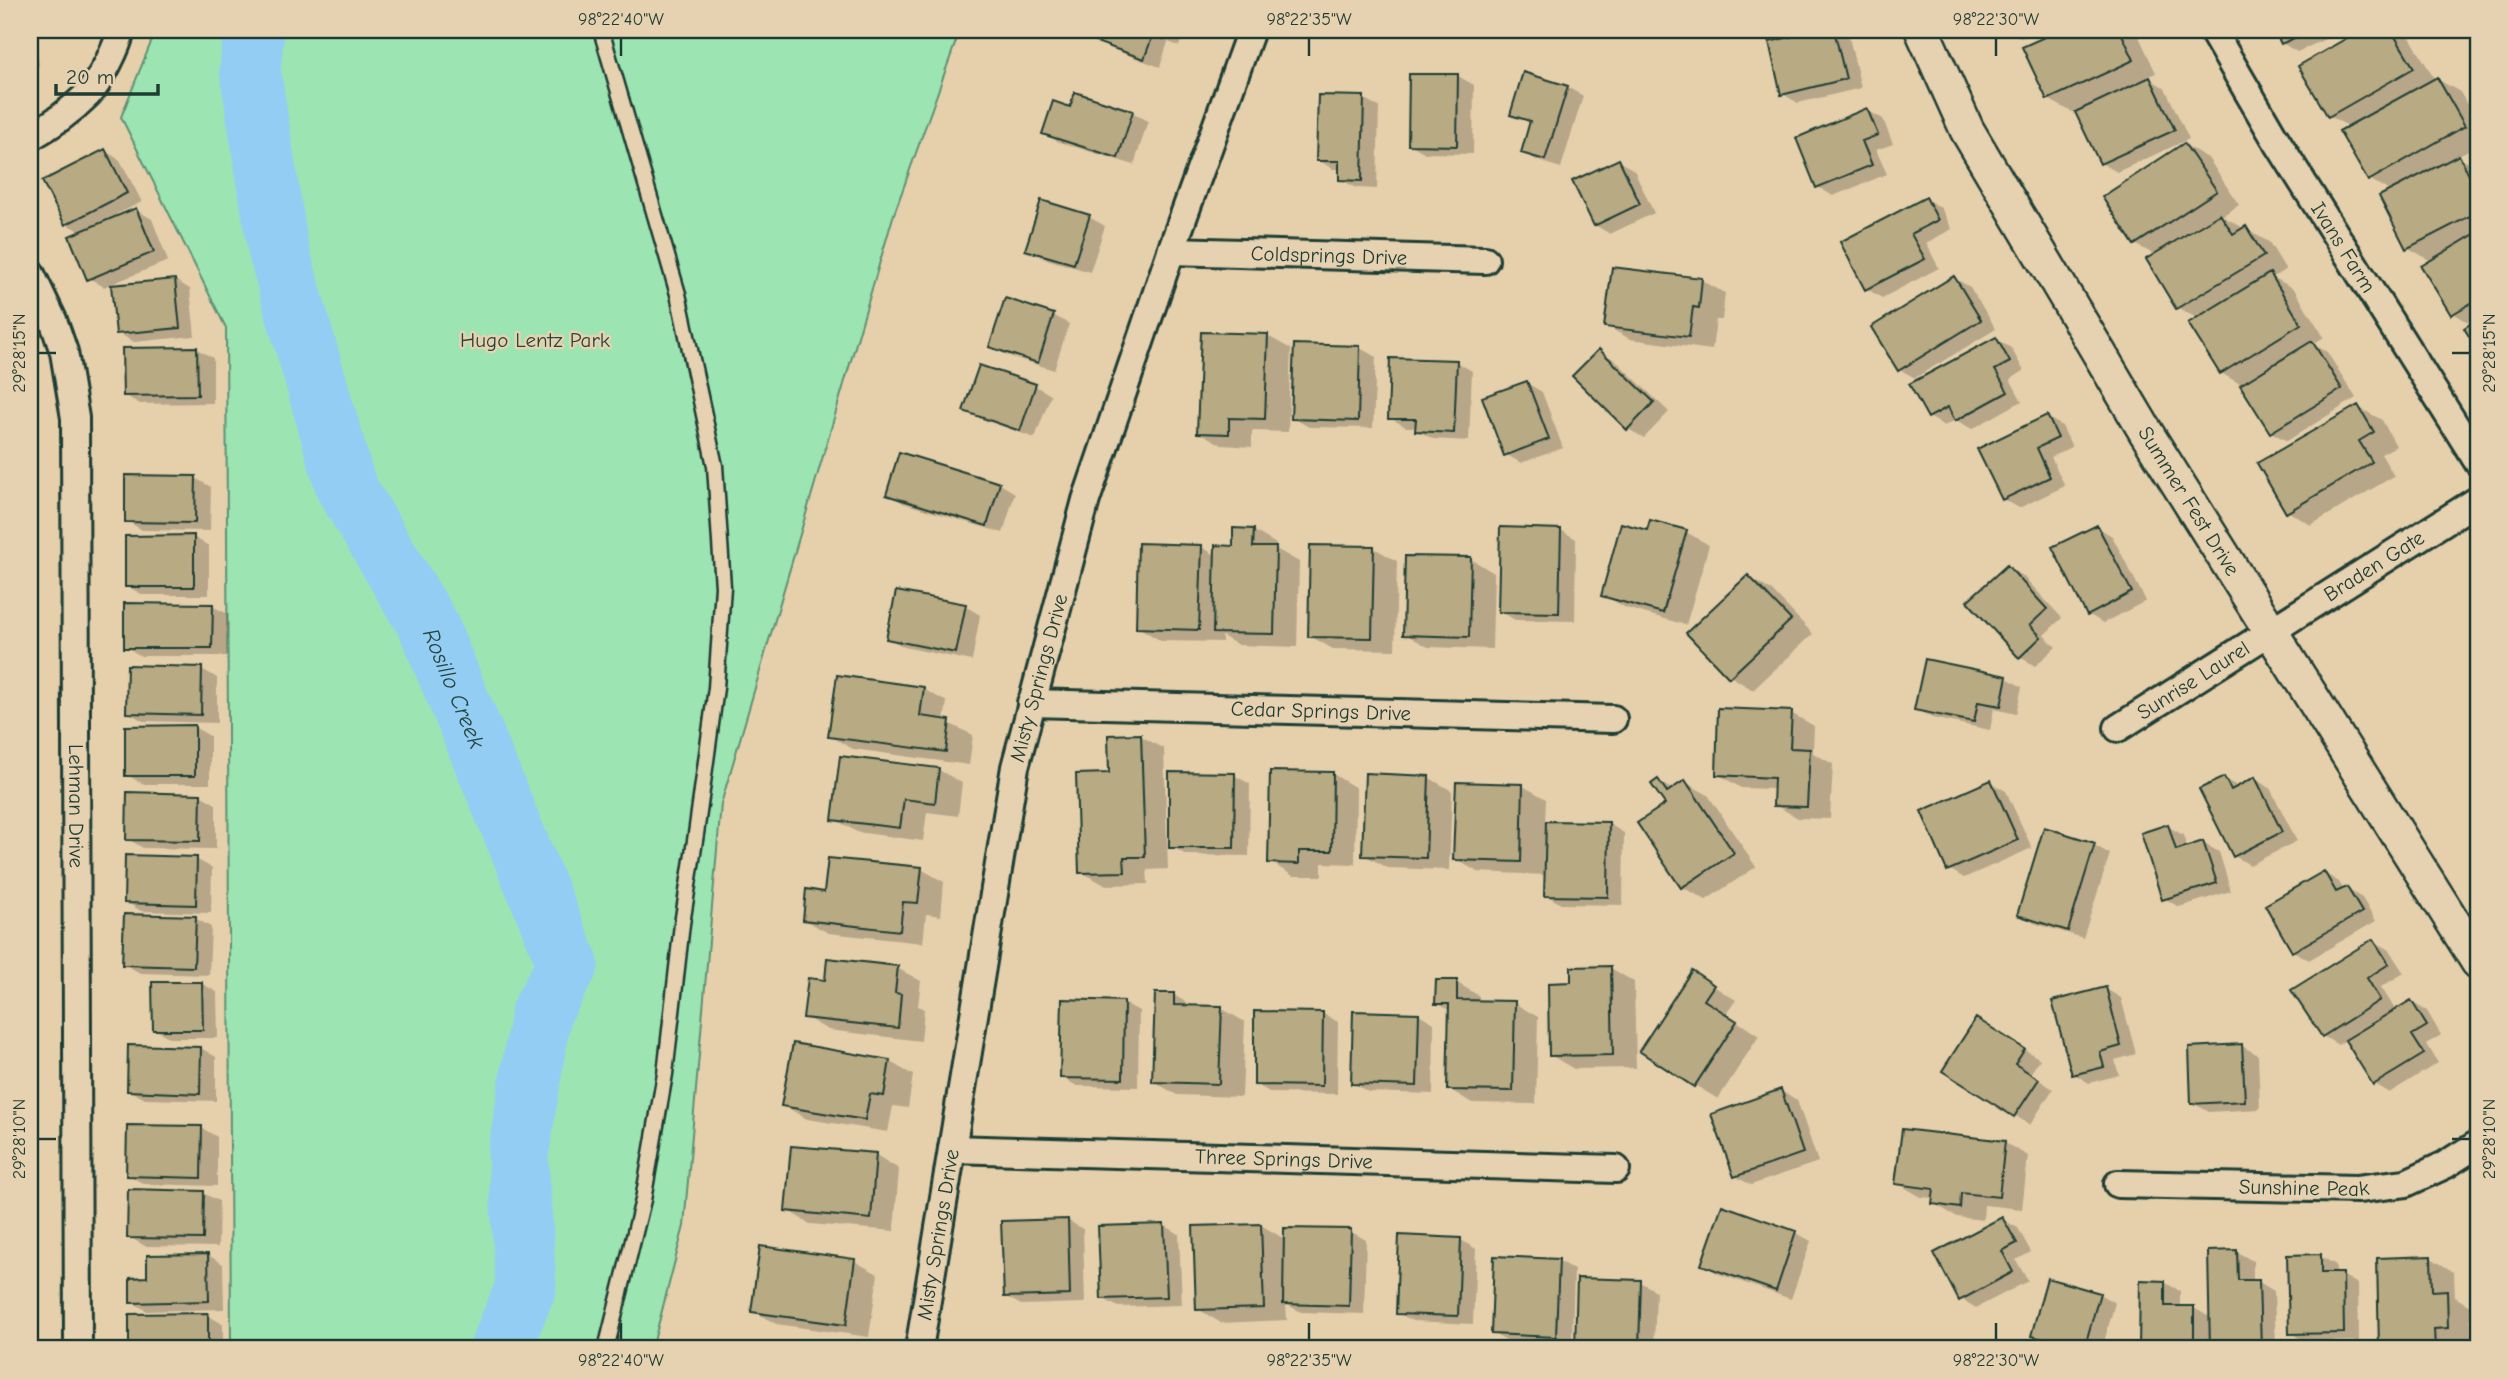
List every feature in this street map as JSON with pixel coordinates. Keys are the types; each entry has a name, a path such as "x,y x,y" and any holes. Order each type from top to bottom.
{"street":[{"path":"30,137 45,129 90,92 119,41 121,30"},
{"name":"Misty Springs Drive","path":"919,1349 1015,767 1031,703 1086,500 1171,251 1251,30"},
{"name":"Summer Fest Drive","path":"1922,30 1967,130 2147,433 2478,962"},
{"name":"Ivans Farm","path":"2212,30 2273,135 2478,462"},
{"name":"Coldsprings Drive","path":"1171,251 1485,260"},
{"name":"Lehman Drive","path":"30,272 54,320 64,352 75,418 78,1349"},
{"name":"Braden Gate","path":"2270,631 2478,500"},
{"name":"Sunrise Laurel","path":"2118,728 2270,631"},
{"name":"Cedar Springs Drive","path":"1031,703 1613,719"},
{"name":"Sunshine Peak","path":"2118,1184 2358,1189 2406,1183 2445,1165 2478,1144"},
{"name":"Three Springs Drive","path":"952,1149 1616,1169"}],"lane":[{"path":"601,30 678,294 715,466 723,587 716,688 681,924 665,1074 643,1200 606,1349"}],"green space":[{"name":"Hugo Lentz Park","path":"156,30 960,30 893,217 721,804 684,1226 652,1349 231,1349 226,328 121,117"}],"building":[{"path":"1101,30 1167,30 1164,39 1153,35 1144,59 1096,42"},
{"path":"1819,30 1834,30 1846,79 1781,95 1769,42"},
{"path":"2060,30 2120,30 2134,60 2047,100 2022,47"},
{"path":"2274,30 2312,30 2281,44"},
{"path":"2361,30 2391,30 2414,68 2328,117 2298,66"},
{"path":"1523,72 1568,86 1545,160 1521,153 1530,121 1510,115"},
{"path":"1409,74 1458,74 1457,146 1408,145"},
{"path":"2150,77 2175,130 2100,164 2075,112"},
{"path":"2437,77 2465,126 2368,181 2339,131"},
{"path":"1075,92 1133,111 1118,158 1042,134 1053,101 1070,107"},
{"path":"1318,95 1364,96 1362,181 1339,180 1339,161 1316,161"},
{"path":"1867,108 1878,135 1862,141 1872,165 1816,188 1796,138"},
{"path":"2184,143 2217,191 2134,245 2102,197"},
{"path":"105,149 127,193 65,225 42,181"},
{"path":"2459,155 2478,193 2478,212 2406,249 2379,196"},
{"path":"1619,159 1640,204 1594,226 1572,181"},
{"path":"1926,197 1938,220 1911,234 1925,259 1865,290 1840,242"},
{"path":"1041,200 1090,215 1074,264 1025,250"},
{"path":"136,208 154,252 87,280 69,236"},
{"path":"2220,214 2233,234 2246,226 2264,256 2176,309 2146,259"},
{"path":"2478,232 2478,299 2451,315 2421,266"},
{"path":"1612,267 1702,278 1699,308 1693,307 1689,337 1604,327"},
{"path":"2270,273 2301,324 2220,374 2188,323"},
{"path":"1954,276 1981,320 1898,371 1871,327"},
{"path":"175,279 180,328 116,334 111,285"},
{"path":"1005,298 1054,314 1038,363 989,347"},
{"path":"2478,319 2478,351 2464,328"},
{"path":"1201,332 1268,334 1265,419 1229,418 1229,434 1197,433"},
{"path":"1996,337 2010,362 1995,370 2008,392 1955,421 1948,407 1928,418 1909,384"},
{"path":"2312,341 2342,389 2270,433 2240,385"},
{"path":"1294,344 1360,346 1358,421 1291,419"},
{"path":"197,347 198,395 123,396 122,348"},
{"path":"1599,349 1654,402 1627,430 1572,376"},
{"path":"1390,358 1457,360 1454,433 1415,431 1416,419 1388,419"},
{"path":"979,365 1036,384 1020,431 963,411"},
{"path":"1527,381 1549,439 1504,456 1482,397"},
{"path":"2358,405 2374,432 2359,441 2372,462 2286,513 2257,463"},
{"path":"2047,415 2058,438 2037,448 2050,477 2002,500 1977,449"},
{"path":"899,452 1000,483 987,526 886,495"},
{"path":"125,475 196,476 195,523 125,522"},
{"path":"1650,520 1687,530 1663,613 1601,596 1621,523 1647,530"},
{"path":"2097,525 2132,592 2087,616 2052,547"},
{"path":"1500,527 1561,529 1559,613 1498,612"},
{"path":"1233,528 1254,529 1253,547 1276,547 1274,634 1213,633 1215,545 1233,546"},
{"path":"194,535 194,587 125,587 125,536"},
{"path":"1138,543 1202,545 1199,630 1136,628"},
{"path":"1310,545 1374,546 1372,638 1308,637"},
{"path":"1405,556 1471,557 1469,637 1403,635"},
{"path":"2007,565 2047,609 2030,625 2041,637 2019,658 1967,601"},
{"path":"1748,575 1791,620 1729,678 1686,633"},
{"path":"896,591 966,604 956,653 886,639"},
{"path":"124,603 213,604 212,648 124,648"},
{"path":"1925,659 2007,676 2001,706 1978,702 1974,722 1914,710"},
{"path":"127,665 202,667 201,715 126,713"},
{"path":"837,675 924,687 920,716 950,720 946,752 828,737"},
{"path":"1718,708 1792,711 1790,748 1810,749 1807,807 1773,806 1774,778 1716,775"},
{"path":"195,725 195,776 125,776 125,726"},
{"path":"1141,734 1145,857 1124,857 1125,872 1079,873 1076,774 1109,773 1108,735"},
{"path":"840,756 939,768 935,803 904,799 900,828 832,820"},
{"path":"1270,771 1333,772 1332,851 1299,851 1299,864 1268,863"},
{"path":"1169,772 1235,773 1234,848 1169,848"},
{"path":"1365,773 1429,776 1426,858 1362,856"},
{"path":"2224,777 2231,790 2255,777 2282,832 2233,857 2199,789"},
{"path":"1658,779 1667,792 1685,780 1734,853 1681,888 1637,823 1665,804 1651,784"},
{"path":"1991,780 2018,840 1947,871 1921,811"},
{"path":"1456,782 1523,784 1521,862 1453,860"},
{"path":"127,792 201,794 200,841 126,840"},
{"path":"1546,821 1609,822 1608,897 1544,896"},
{"path":"2168,824 2176,850 2203,841 2217,883 2162,900 2141,833"},
{"path":"2044,827 2095,843 2068,931 2017,915"},
{"path":"125,855 197,857 196,905 124,903"},
{"path":"828,858 922,867 918,903 903,902 900,931 803,920 806,889 824,892"},
{"path":"2324,871 2336,892 2347,887 2362,912 2292,952 2265,905"},
{"path":"124,914 196,916 194,967 122,965"},
{"path":"2373,939 2389,964 2367,978 2380,1000 2322,1037 2291,990"},
{"path":"827,958 898,966 895,993 901,994 898,1028 803,1018 808,978 825,980"},
{"path":"1611,966 1613,1055 1549,1056 1548,983 1571,982 1571,967"},
{"path":"1692,970 1714,985 1704,1000 1737,1021 1694,1087 1639,1051"},
{"path":"1436,980 1457,980 1457,1000 1515,1001 1513,1091 1447,1090 1449,1004 1435,1004"},
{"path":"152,982 202,982 203,1030 153,1030"},
{"path":"2106,987 2121,1046 2100,1052 2104,1067 2072,1075 2052,1001"},
{"path":"1155,993 1174,993 1174,1005 1222,1006 1219,1084 1152,1082"},
{"path":"1062,999 1124,1001 1123,1079 1060,1078"},
{"path":"2411,1000 2427,1026 2412,1035 2424,1054 2373,1085 2345,1040"},
{"path":"1254,1011 1323,1012 1322,1086 1254,1085"},
{"path":"1353,1011 1419,1013 1417,1086 1351,1084"},
{"path":"1976,1018 2025,1049 2015,1064 2039,1079 2014,1117 1942,1071"},
{"path":"793,1043 890,1060 884,1096 870,1094 865,1120 781,1106"},
{"path":"2242,1044 2245,1101 2191,1104 2189,1047"},
{"path":"128,1045 201,1047 200,1094 127,1091"},
{"path":"1781,1089 1803,1153 1734,1177 1711,1114"},
{"path":"127,1125 202,1126 201,1178 126,1176"},
{"path":"1902,1129 2005,1141 1999,1197 1961,1193 1960,1208 1932,1204 1934,1189 1895,1184"},
{"path":"791,1146 876,1153 871,1219 785,1211"},
{"path":"128,1189 204,1191 203,1239 127,1238"},
{"path":"1722,1205 1796,1231 1776,1291 1701,1265"},
{"path":"2002,1217 2017,1243 2002,1251 2013,1272 1959,1301 1934,1253"},
{"path":"1068,1219 1070,1295 1004,1297 1001,1221"},
{"path":"1164,1224 1167,1297 1101,1299 1098,1226"},
{"path":"1261,1224 1264,1308 1196,1310 1193,1226"},
{"path":"1284,1228 1351,1229 1349,1306 1283,1304"},
{"path":"1399,1235 1461,1238 1458,1316 1396,1314"},
{"path":"760,1246 855,1259 846,1325 751,1312"},
{"path":"2237,1250 2238,1280 2259,1280 2261,1349 2210,1349 2208,1251"},
{"path":"208,1254 209,1301 130,1303 130,1278 147,1277 147,1255"},
{"path":"2321,1254 2321,1273 2343,1273 2344,1333 2289,1334 2287,1255"},
{"path":"1494,1256 1559,1259 1556,1337 1491,1334"},
{"path":"2431,1256 2432,1291 2447,1290 2448,1328 2434,1329 2435,1349 2379,1349 2377,1258"},
{"path":"1577,1278 1641,1280 1639,1349 1575,1349"},
{"path":"2047,1278 2100,1293 2084,1349 2031,1336"},
{"path":"2140,1280 2165,1281 2165,1306 2194,1306 2194,1349 2139,1349"},
{"path":"208,1313 208,1349 129,1349 129,1314"}],"waterway":[{"name":"Rosillo Creek","path":"254,30 250,70 278,249 346,487 428,625 568,964 541,1013 518,1155 526,1287 500,1349"}]}
